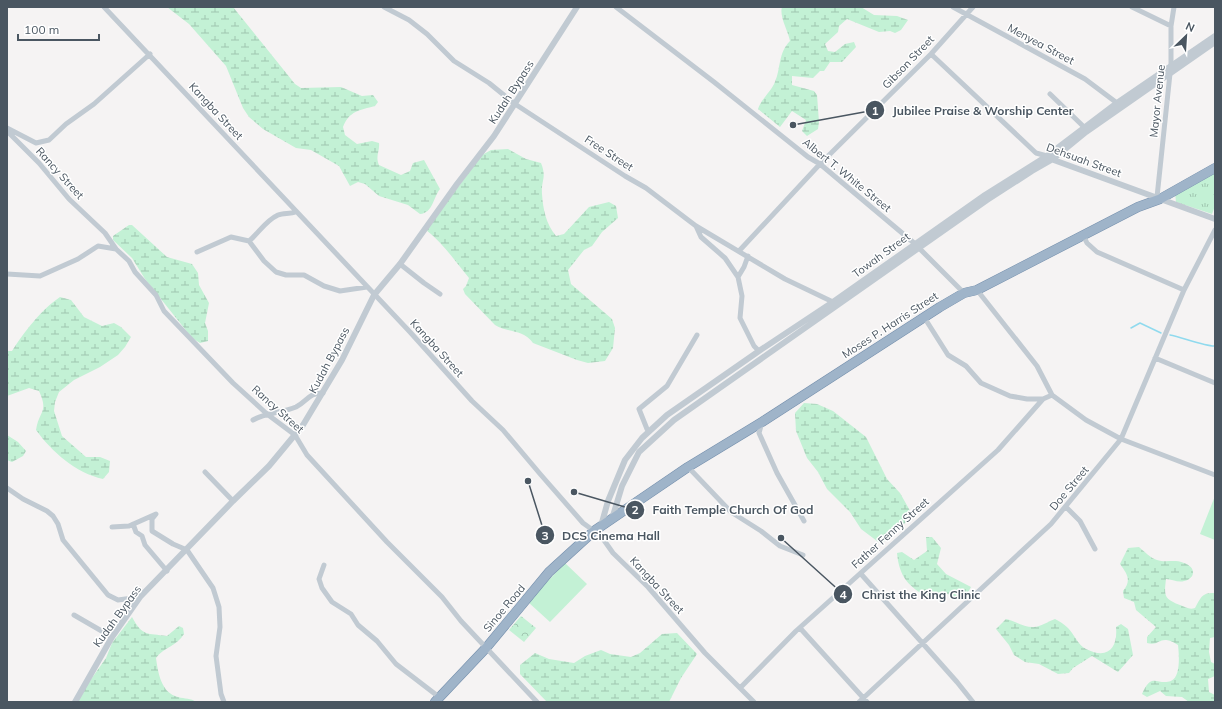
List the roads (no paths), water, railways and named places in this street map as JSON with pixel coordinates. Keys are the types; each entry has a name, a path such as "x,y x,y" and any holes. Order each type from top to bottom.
{"highway":[{"name":"Moses P. Harris Street","path":"597,528 688,467 762,422 924,317 964,293 977,290 1215,168"},
{"name":"Sinoe Road","path":"437,700 486,648 549,572 597,528"}],"street":[{"name":"Kangba Street","path":"104,7 150,54 472,401 503,430 583,523 597,528 613,553 648,587 705,653 741,687 754,702"},
{"name":"Free Street","path":"384,7 409,20 427,34 454,61 489,83 515,104 625,176 646,188 696,226 785,279 833,302"},
{"name":"Kudah Bypass","path":"75,702 112,636 140,598 233,501 246,490 296,435 342,360 374,295 400,264 457,184 494,136 577,7"},
{"name":"Albert T. White Street","path":"616,7 714,82 808,157 820,164 920,248 964,293"},
{"name":"Menyea Street","path":"953,7 1085,79 1117,103"},
{"name":"Gibson Street","path":"739,251 820,164 931,54 973,7"},
{"path":"1132,7 1171,26"},
{"name":"Mayor Avenue","path":"1158,198 1171,64 1171,26 1174,7"},
{"name":"Towah Street","path":"597,528 625,460 642,438 667,415 759,350 833,302 914,243 1026,167 1046,156 1171,64 1215,36"},
{"name":"Towah Street","path":"612,519 617,501 639,452 681,415 987,200 1053,159 1086,132 1215,42"},
{"path":"7,129 36,143 50,140 66,124 94,104 150,54"},
{"name":"Dehsuah Street","path":"931,54 1036,154 1046,156 1215,219"},
{"path":"1050,94 1084,127"},
{"name":"Rancy Street","path":"7,129 39,163 68,200 105,233 116,249 129,261 135,272 156,294 164,311 233,383 267,414 296,435 307,455 423,580 442,597 486,648 537,702"},
{"path":"249,241 257,235 268,220 280,214 290,214 296,212"},
{"path":"696,226 701,237 725,258 738,277 742,296 740,318 754,346 759,350"},
{"name":"Doe Street","path":"863,701 923,643 1027,547 1066,507 1121,439 1184,290 1215,230"},
{"path":"1083,235 1087,243 1098,252 1184,290"},
{"path":"197,252 231,237 249,241 264,261 276,272 286,275 304,275 324,286 340,291 367,287"},
{"path":"7,274 40,276 78,259 98,246 116,249"},
{"path":"738,277 748,256"},
{"path":"400,264 440,294"},
{"path":"977,290 1037,366 1052,395 1086,420 1121,439 1215,475"},
{"path":"924,317 948,355 966,366 981,383 1010,396 1027,399 1043,399"},
{"path":"646,429 639,409 667,386 697,335"},
{"path":"1155,358 1215,383"},
{"path":"253,420 267,414 296,406 312,394 323,393"},
{"name":"Father Fenny Street","path":"741,687 800,628 852,581 862,574 882,552 998,450 1043,399 1052,395"},
{"path":"762,422 759,433 777,473 804,521"},
{"path":"688,467 731,512 761,530 780,546 803,555"},
{"path":"205,472 233,501"},
{"path":"7,488 53,516 58,524 63,540 108,595 118,600 140,598"},
{"path":"1066,507 1080,521 1095,549"},
{"path":"112,527 133,524 156,514 152,519 152,531 187,550 212,588 219,607 220,627 216,656 221,694 224,702"},
{"path":"133,524 136,532 142,536 146,545 166,571"},
{"path":"324,565 319,579 322,588 332,602 351,614 358,625 377,642 396,664 437,700"},
{"path":"862,574 973,702"},
{"path":"74,615 112,636"},
{"path":"800,628 863,701"}],"waterway":[{"path":"1131,328 1140,323 1161,333"},
{"path":"1170,335 1215,346"}],"place":[{"name":"Jubilee Praise & Worship Center","path":"793,125"},
{"name":"DCS Cinema Hall","path":"528,481"},
{"name":"Faith Temple Church Of God","path":"574,492"},
{"name":"Christ the King Clinic","path":"781,538"}]}
